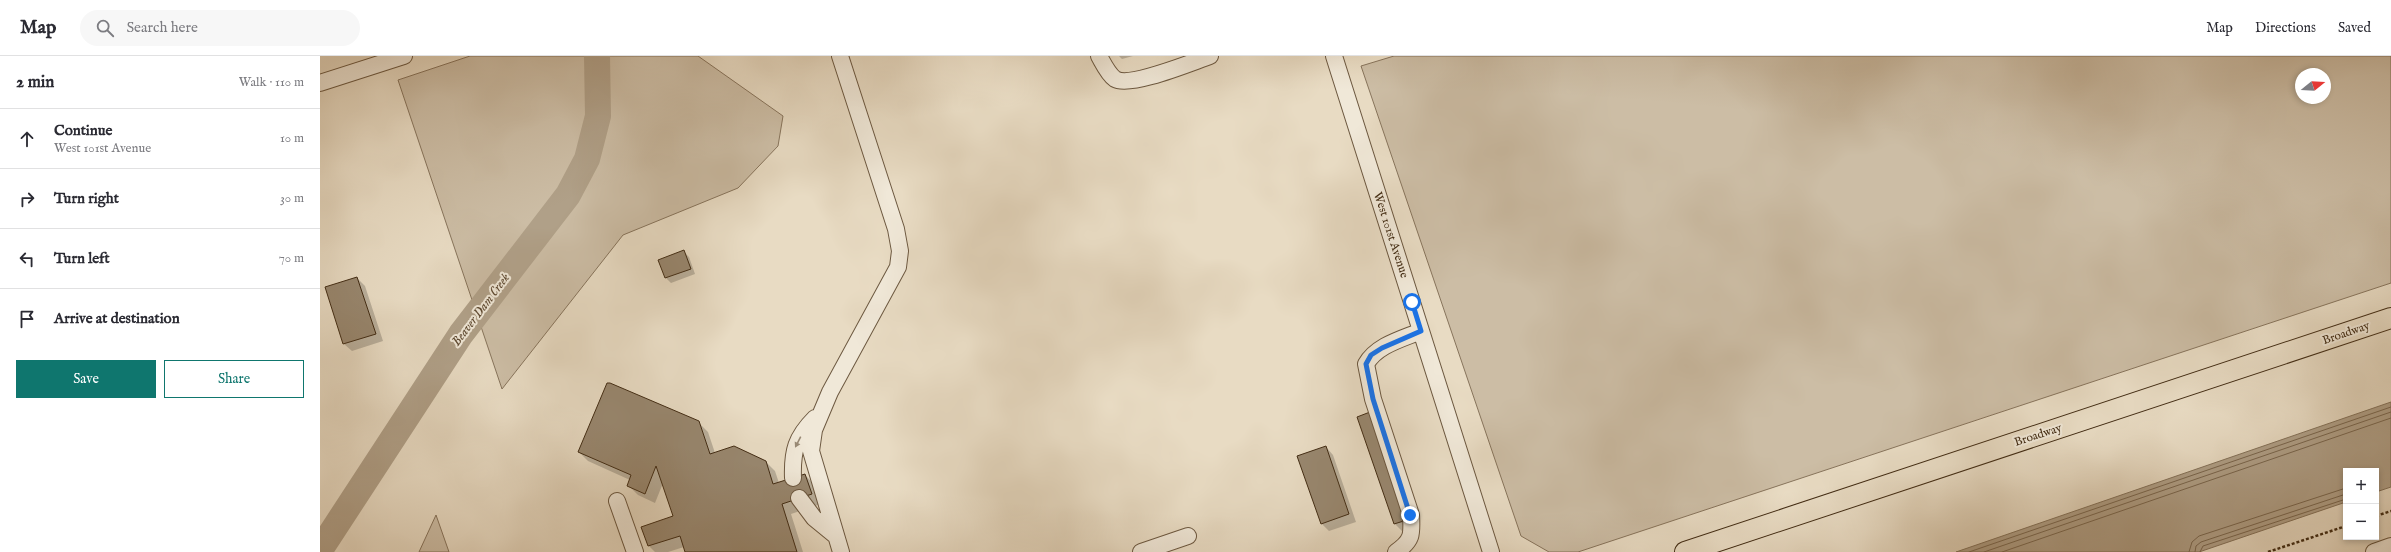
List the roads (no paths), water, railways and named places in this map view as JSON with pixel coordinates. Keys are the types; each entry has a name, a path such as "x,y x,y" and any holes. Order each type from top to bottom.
{"main road":[{"name":"Broadway","path":"1686,552 2391,318"}],"street":[{"path":"320,83 404,56"},
{"path":"840,56 896,229 900,251 898,267 859,337 814,430 811,451 841,552"},
{"path":"1099,56 1110,74 1116,80 1127,81 1144,78 1210,56"},
{"name":"West 101st Avenue","path":"1334,56 1491,552"},
{"path":"1396,552 1407,544 1412,534 1410,515 1373,399 1366,364 1371,355 1382,348 1421,331"},
{"path":"793,478 792,454 805,428 821,413"},
{"path":"799,498 814,518 836,536"},
{"path":"617,501 635,552"},
{"path":"1141,552 1188,536"},
{"path":"2374,552 2391,546"}],"water":[{"path":"2391,402 2391,487 2379,491 2379,468 2343,468 2343,503 2199,552 1956,552"}],"waterway":[{"name":"Beaver Dam Creek","path":"320,550 461,334 568,195 587,159 598,116 597,56"}]}
